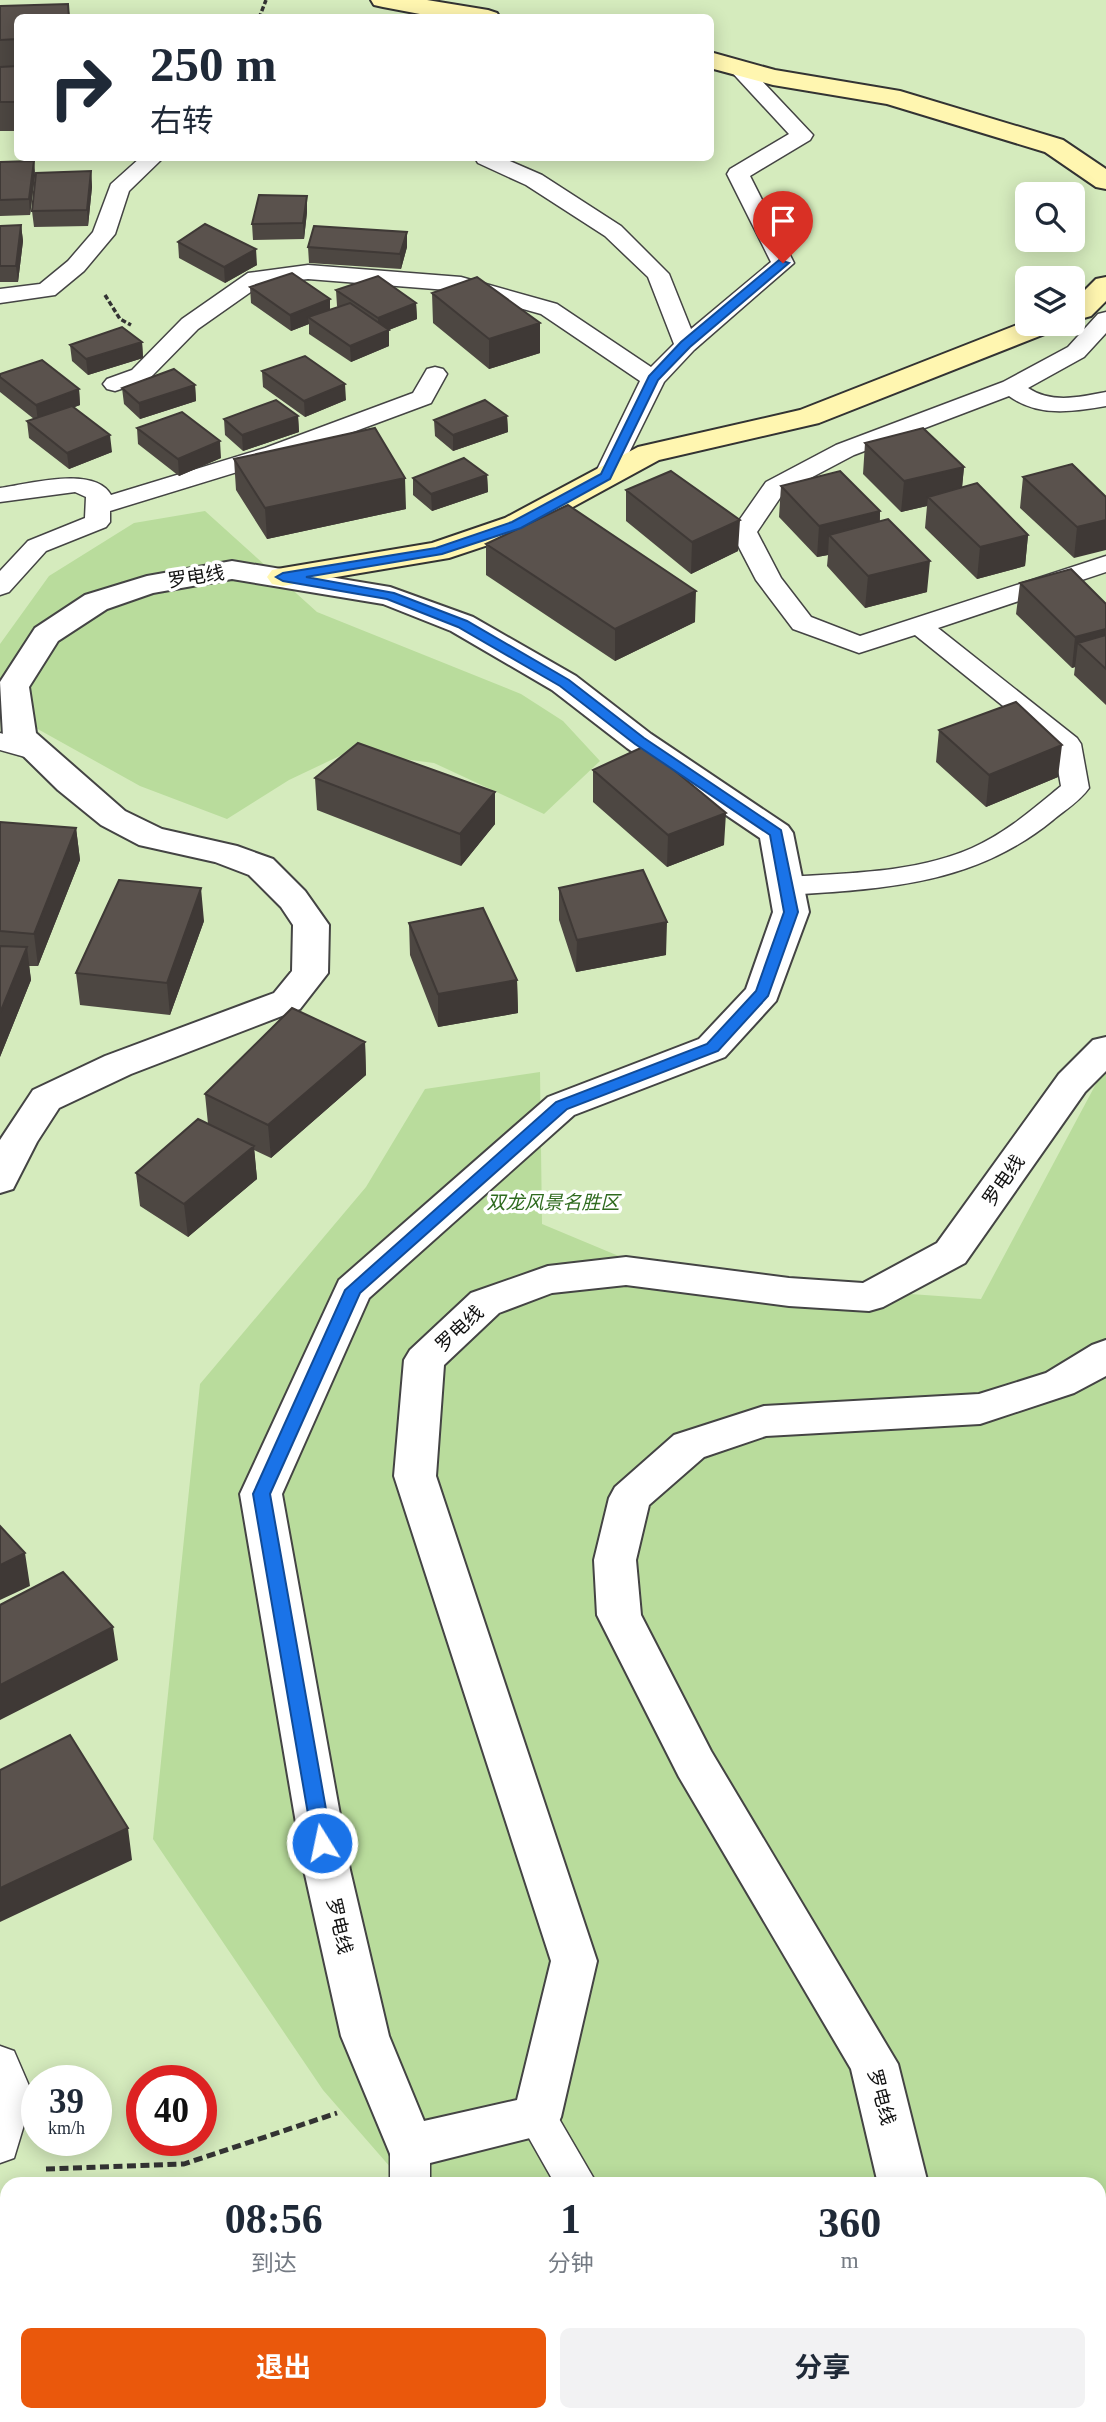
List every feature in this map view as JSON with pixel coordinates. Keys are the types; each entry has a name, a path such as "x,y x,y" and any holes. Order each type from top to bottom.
{"main road":[{"path":"383,0 465,14"},
{"path":"714,61 773,77 891,97 1041,142 1054,146 1106,181"},
{"path":"1085,306 1106,285"},
{"path":"283,577 438,551 516,525 649,453 809,416 1015,336"}],"street":[{"name":"罗电线","path":"0,1180 19,1140 46,1098 118,1065 287,1001 310,973 311,925 293,899 261,867 225,854 152,836 113,818 20,736 13,687 46,635 96,603 147,584 232,570 390,596 462,624 564,683 639,741 776,833 791,912 763,993 712,1048 561,1105 353,1290 261,1494 327,1870 365,2036 389,2096 410,2165 537,2117 574,1961 415,1476 424,1360 485,1303 548,1280 626,1271 789,1292 869,1297 951,1253 1072,1083 1106,1049"},
{"name":"罗电线","path":"901,2177 874,2064 695,1763 619,1615 615,1560 624,1522 630,1498 690,1446 764,1421 980,1409 1060,1383 1106,1355"}],"lane":[{"path":"606,476 653,379 686,345 783,263 737,174 802,135 738,67"},
{"path":"0,296 47,290 75,266 104,234 119,189 149,161"},
{"path":"493,161 534,180 613,231 658,274 686,345"},
{"path":"115,384 140,375 190,324 256,278 308,272 461,284 549,309 653,379"},
{"path":"1106,320 1076,352 1011,387 845,450 775,486 744,532 769,580 802,623 859,645 1106,564"},
{"path":"98,507 274,453 354,425 422,398 435,374"},
{"path":"1011,387 1030,400 1067,407 1106,399"},
{"path":"0,495 78,484 99,495 97,522 37,546 0,587"},
{"path":"786,886 874,879 940,870 1005,842 1075,788 1067,744 919,625"},
{"path":"0,741 36,752"},
{"path":"0,2063 13,2095 0,2145"},
{"path":"537,2117 574,2177"}],"path":[{"path":"75,266 106,296 120,318 169,345"},
{"path":"41,2169 184,2164 389,2096"}],"green space":[{"name":"双龙风景名胜区","path":"0,0 1106,0 1106,2177 0,2177"},
{"path":"205,511 317,612 521,694 563,721 600,761 544,814 434,763 348,752 289,780 227,819 140,786 0,708 0,644 49,576 134,523"},
{"path":"1106,1065 1106,2177 399,2177 323,2090 153,1839 200,1384 366,1187 425,1089 540,1072 542,1224 669,1277 981,1299"}],"building":[{"path":"68,4 69,14 14,14 14,39 0,40 0,6"},
{"path":"14,66 14,102 0,102 0,67"},
{"path":"34,161 29,199 0,200 0,162"},
{"path":"91,171 87,210 32,211 36,173"},
{"path":"259,195 307,196 303,223 252,224"},
{"path":"205,224 256,249 224,267 178,242"},
{"path":"21,225 16,266 0,266 0,226"},
{"path":"314,226 407,232 400,254 308,247"},
{"path":"292,273 330,299 290,315 250,287"},
{"path":"378,276 416,303 378,318 336,290"},
{"path":"477,277 540,323 489,339 432,293"},
{"path":"350,303 389,330 350,346 308,317"},
{"path":"122,327 142,342 86,359 70,345"},
{"path":"305,356 345,384 304,401 262,371"},
{"path":"42,360 79,389 36,405 0,377 0,374"},
{"path":"174,369 195,385 139,403 122,388"},
{"path":"276,400 298,416 242,435 224,419"},
{"path":"485,400 507,416 453,435 434,420"},
{"path":"72,406 110,435 67,453 27,421"},
{"path":"182,412 220,441 178,459 137,428"},
{"path":"375,428 405,478 265,508 234,459"},
{"path":"923,428 964,467 904,481 865,443"},
{"path":"464,458 487,475 431,494 413,478"},
{"path":"1072,464 1106,497 1106,520 1077,527 1023,477"},
{"path":"671,471 740,520 692,542 626,490"},
{"path":"840,471 880,511 819,526 781,486"},
{"path":"977,483 1028,535 980,547 928,497"},
{"path":"568,505 696,591 615,629 486,544"},
{"path":"888,519 930,561 868,576 829,535"},
{"path":"1071,569 1106,604 1106,629 1075,637 1020,583"},
{"path":"1106,635 1106,669 1078,643"},
{"path":"1016,702 1062,745 989,775 939,730"},
{"path":"358,743 495,792 460,834 315,778"},
{"path":"645,746 726,813 668,835 593,770"},
{"path":"0,822 76,828 34,934 0,931"},
{"path":"643,870 667,922 577,940 559,888"},
{"path":"119,880 201,888 167,983 76,973"},
{"path":"483,908 517,980 438,994 409,923"},
{"path":"0,946 27,947 0,1013"},
{"path":"292,1008 365,1042 268,1125 205,1094"},
{"path":"198,1119 254,1146 184,1204 136,1173"},
{"path":"0,1526 25,1553 0,1565"},
{"path":"63,1572 113,1627 0,1685 0,1605"},
{"path":"70,1735 128,1828 0,1888 0,1770"}],"route":[{"path":"322,1843 261,1494 353,1290 561,1105 712,1048 763,993 791,912 776,833 639,741 564,683 462,624 390,596 283,577 438,551 516,525 606,476 653,379 686,345 783,263"}]}
